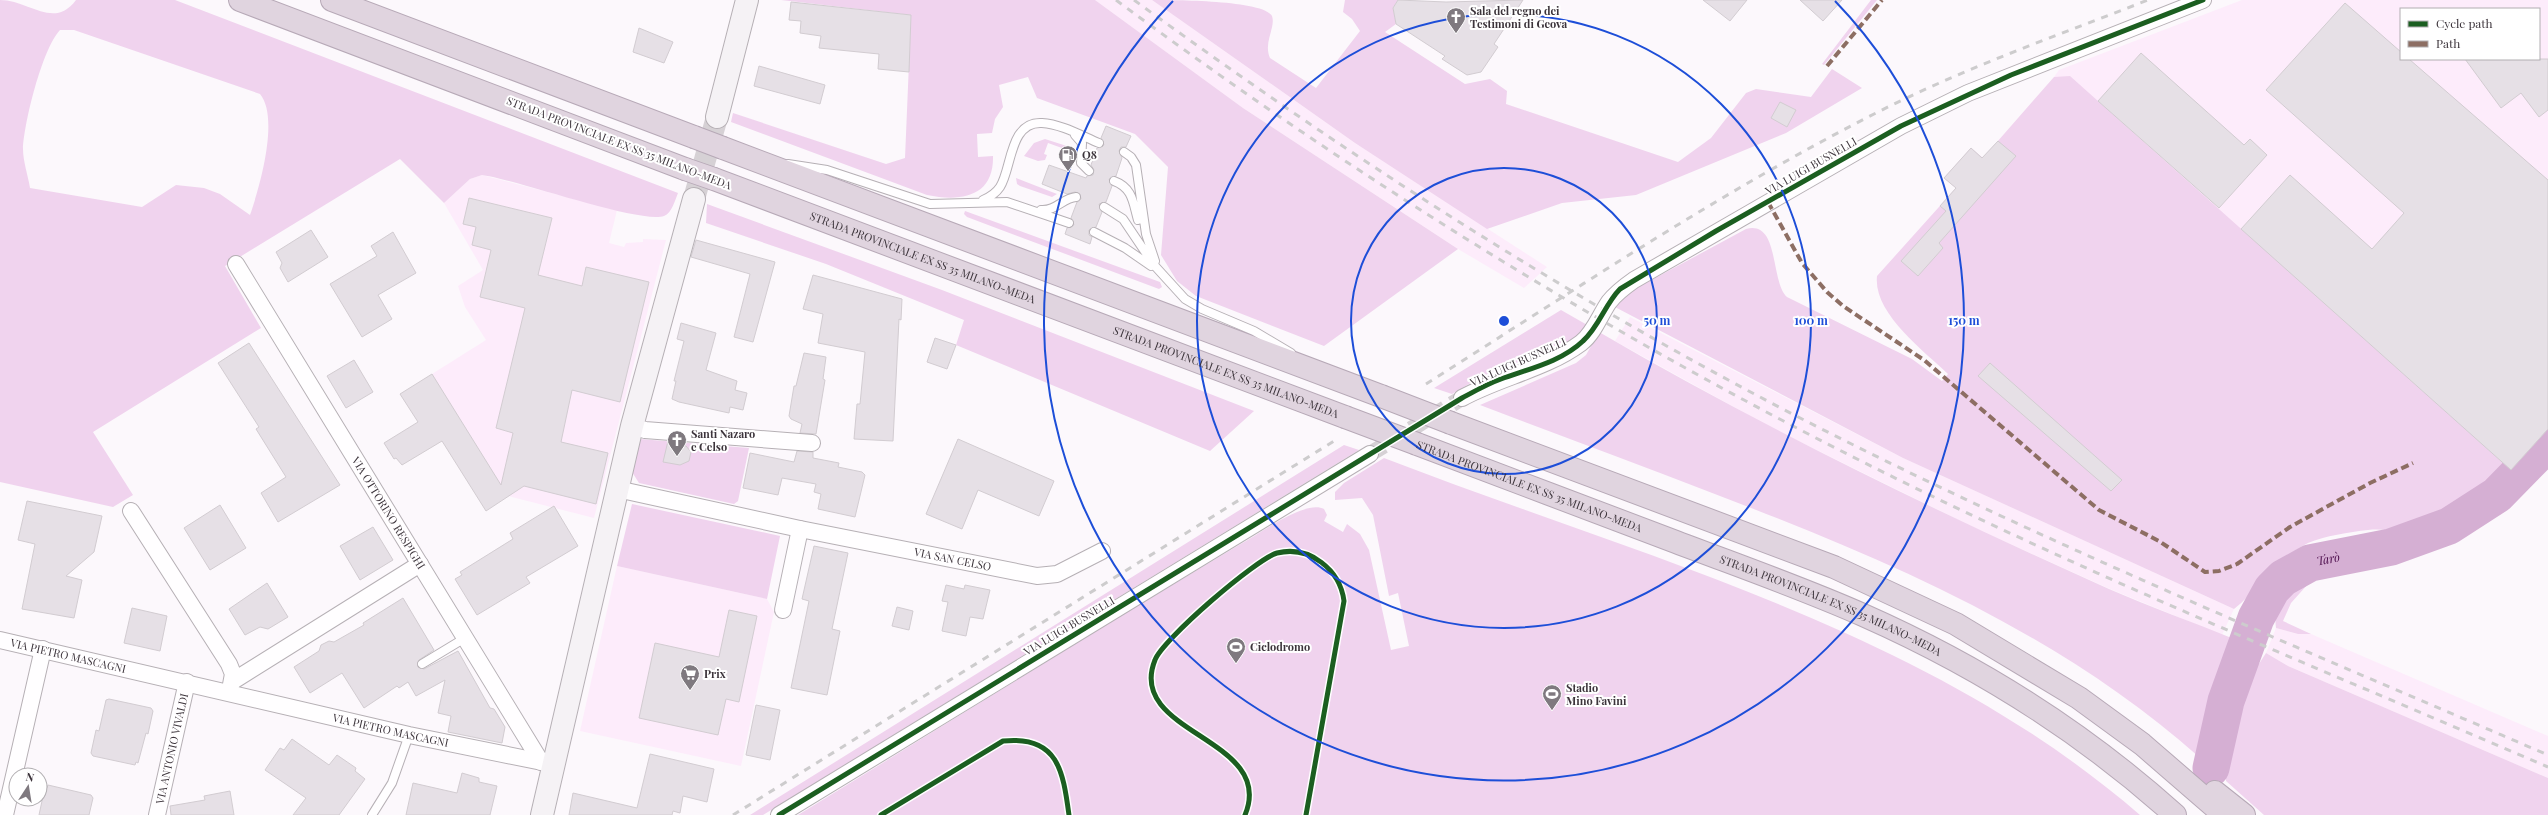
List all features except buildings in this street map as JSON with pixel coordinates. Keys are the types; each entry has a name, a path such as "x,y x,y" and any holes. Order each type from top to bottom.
{"highway":[{"name":"STRADA PROVINCIALE EX SS 35 MILANO-MEDA","path":"240,0 1816,595 1908,636 1982,675 2032,706 2084,742 2171,811"},
{"path":"332,0 1803,555 1873,584 1956,624 2079,698 2175,767 2233,812"}],"street":[{"path":"717,117 747,0"},
{"name":"VIA LUIGI BUSNELLI","path":"1462,398 1482,387 1553,360 1572,350 1589,335 1615,295 1634,280 1901,126 2011,74 2203,0"},
{"path":"542,815 547,763 632,426 694,198"},
{"name":"VIA OTTORINO RESPIGHI","path":"236,264 465,638 547,763"},
{"path":"632,426 645,430 812,443"},
{"name":"VIA LUIGI BUSNELLI","path":"779,815 1370,454"},
{"name":"VIA SAN CELSO","path":"617,489 800,529 1037,576 1057,574 1102,551"},
{"path":"131,512 229,664 231,687 420,564"},
{"path":"783,610 800,529"},
{"name":"VIA PIETRO MASCAGNI","path":"0,640 187,682 231,687 409,735 547,763"},
{"path":"5,815 43,650"},
{"name":"VIA ANTONIO VIVALDI","path":"157,815 187,682"}],"lane":[{"path":"974,202 991,196 1000,188 1013,147 1025,129 1031,125 1043,123 1099,143"},
{"path":"1067,131 1082,143 1081,163 1089,171"},
{"path":"729,150 827,170 930,204 996,201 1031,209 1069,223"},
{"path":"1124,152 1131,157 1136,165 1146,234 1156,264 1165,278"},
{"path":"1114,181 1122,185 1131,194 1149,254 1165,278"},
{"path":"1031,209 1048,210 1071,197 1076,197"},
{"path":"1104,207 1123,219 1165,278 1179,294 1193,304 1265,337 1331,377"},
{"path":"1094,232 1125,248 1165,278"},
{"path":"422,664 465,638"},
{"path":"372,815 392,783 409,735"}],"shaded area":[{"path":"0,0 11,1 50,13 59,13 68,9 76,0 175,0 678,193 673,206 667,214 664,216 650,217 605,208 482,175 470,179 444,203 400,159 225,266 261,328 93,432 133,495 113,507 0,482","holes":["60,30 74,30 260,94 266,105 268,136 262,172 250,215 220,194 204,188 176,185 142,207 30,188 23,149 30,105 35,87 53,40"]},
{"path":"781,0 1095,0 1243,108 1458,249 1324,346 1196,296 1177,281 1161,255 1168,167 1135,134 1037,98 1028,77 999,85 1003,107 995,119 992,133 977,134 978,157 993,156 992,170 988,180 982,188 973,194 963,197 952,198 927,195 731,122 733,113 886,164 905,158 911,15"},
{"path":"1095,0 1152,0 1355,143 1547,267 1524,288 1458,249 1243,108"},
{"path":"1152,0 1216,2 1253,7 1265,11 1272,16 1273,21 1268,46 1270,58 1316,88 1360,31 1352,19 1343,12 1345,0 1398,0 1393,8 1396,24 1385,32 1465,84 1490,79 1507,91 1506,104 1678,162 1711,138 1746,93 1756,89 1811,97 1832,69 1862,88 1786,133 1636,195 1562,203 1487,229 1355,143"},
{"path":"1871,0 1877,0 1824,65 1822,64"},
{"path":"2242,0 2548,0 2548,429 2511,470 2415,384 2054,77 2059,70"},
{"path":"2070,76 2511,470 2466,504 2427,525 2416,529 2353,532 2329,536 2308,543 2297,549 2278,565 2234,609 1903,458 1613,306 1633,290 1746,229 1757,229 1764,234 1769,243 1773,254 1778,279 1787,297 1912,359 1942,381 1948,374 1913,342 1891,317 1883,304 1878,290 1877,276 1956,188 1944,178 1971,148 1983,158 2054,77"},
{"path":"1045,139 1073,148 1074,150 1073,152 1048,143 1044,154 1047,155 1045,160 1038,161 1024,156 1034,143"},
{"path":"482,175 617,210 609,243 624,247 626,243 643,242 643,239 666,240 594,518 508,496 432,374 486,340 465,307 458,286 483,270 444,203 470,179"},
{"path":"1016,178 1057,194 1052,197 1020,186 1017,184"},
{"path":"707,204 942,290 1254,411 1210,451 956,345 964,320 826,264 706,223"},
{"path":"965,211 1160,282 1162,287 1159,289 967,217 964,214"},
{"path":"1561,310 1589,326 1570,342 1548,352 1494,371 1475,380 1452,394 1434,388"},
{"path":"1630,317 1903,458 2234,609 2222,635 2110,589 1975,528 1770,427 1615,341"},
{"path":"1599,332 1724,402 1915,499 2109,589 2234,639 2225,678 2215,699 2211,722 2201,744 2199,757 2144,712 2087,672 2027,635 1966,602 1903,571 1773,516 1480,405 1576,363 1586,355"},
{"path":"640,439 749,448 738,501 734,504 639,483 632,472"},
{"path":"1344,445 1359,450 763,815 750,815"},
{"path":"1384,458 1681,566 1779,604 1875,646 1967,695 2056,750 2140,815 798,815 1184,578 1294,513 1305,509 1316,507 1324,509 1327,515 1324,521 1343,532 1347,524 1360,534 1369,550 1391,650 1409,646 1398,593 1389,596 1373,515 1362,498 1335,500 1335,492 1344,483"},
{"path":"632,504 780,536 767,599 617,566"},
{"path":"617,566 767,599 774,612 741,766 580,731"},
{"path":"2317,574 2291,603 2283,621 2311,634 2298,634 2276,628 2277,609 2286,594 2299,582"},
{"path":"2276,628 2298,634 2311,634 2548,736 2548,778 2288,666 2266,653"},
{"path":"2266,653 2288,666 2548,778 2548,815 2264,815 2226,781 2226,749 2237,698"}],"waterway":[{"name":"Tarò","path":"2211,768 2226,701 2256,618 2272,589 2283,578 2310,563 2391,547 2449,526 2497,495 2548,443"}],"tunnel":[{"path":"694,199 717,117"},
{"path":"1370,454 1462,398"}],"railway":[{"path":"1116,0 1301,132 1492,255 1589,313 1788,423 1889,475 2052,552 2217,626 2548,767"},
{"path":"1134,0 1215,58 1378,170 1545,275 1717,374 1895,466 2080,552 2173,594 2548,755"},
{"path":"1426,384 1647,244 1759,176 1816,144 1941,82 2148,0"},
{"path":"733,815 1334,441"}],"marked path":[{"path":"1827,66 1882,0"},
{"path":"1768,202 1802,263 1827,292 1843,306 1924,360 2099,510 2159,541 2205,572 2219,571 2237,564 2290,527 2370,483 2413,463"}],"cycle path":[{"path":"779,815 1462,398 1496,381 1555,360 1565,354 1589,335 1610,301 1620,289 1716,231 1901,126 2011,75 2203,0"},
{"path":"1245,815 1249,789 1240,769 1223,752 1179,721 1161,705 1152,685 1155,660 1161,650 1174,636 1231,584 1266,558 1277,553 1289,551 1312,556 1330,570 1341,590 1344,601 1306,815"},
{"path":"881,815 1003,741 1021,741 1036,744 1046,750 1054,759 1060,771 1064,784 1069,815"}],"place":[{"name":"Sala del regno dei Testimoni di Geova","path":"1456,34"},
{"name":"Q8","path":"1068,172"},
{"name":"Santi Nazaro e Celso","path":"677,457"},
{"name":"Ciclodromo","path":"1236,664"},
{"name":"Prix","path":"690,691"},
{"name":"Stadio Mino Favini","path":"1552,711"}]}
